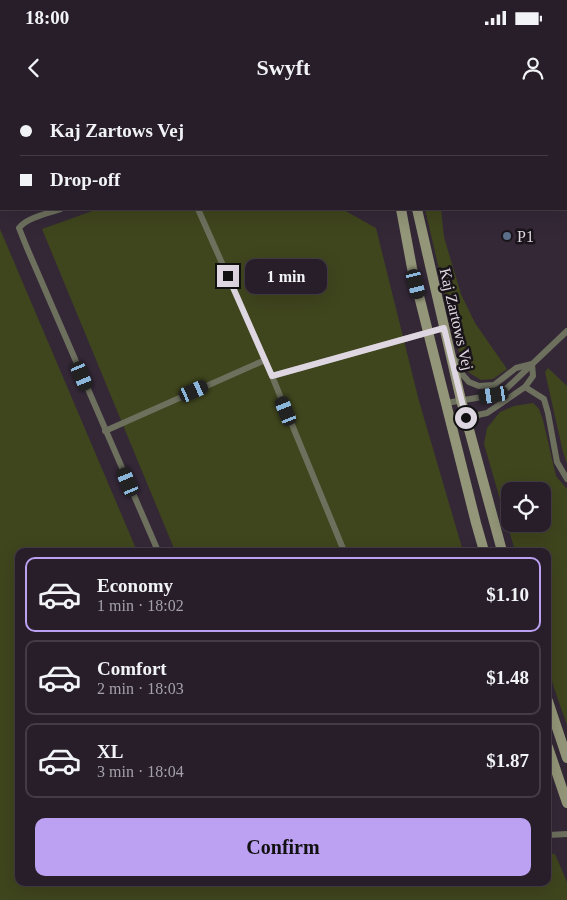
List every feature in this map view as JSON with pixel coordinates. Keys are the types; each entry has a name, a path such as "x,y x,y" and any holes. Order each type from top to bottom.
{"street":[{"name":"Kaj Zartows Vej","path":"401,210 412,268 483,548"},
{"name":"Kaj Zartows Vej","path":"416,210 461,400 501,548"},
{"path":"551,710 567,758"},
{"path":"551,757 567,803"}],"lane":[{"path":"58,210 30,220 19,228 157,548"},
{"path":"198,210 272,376 343,548"},
{"path":"439,310 447,322 458,366 469,382 479,386 494,385 516,368 532,364"},
{"path":"272,376 444,328"},
{"path":"446,403 494,395 505,390 567,331"},
{"path":"105,430 264,360"},
{"path":"450,421 487,413 525,387 533,376 532,364"},
{"path":"525,387 544,399 557,462 567,480"},
{"path":"551,835 567,834"}],"green space":[{"path":"95,210 344,210 376,228 419,401 462,548 174,548 42,229"},
{"path":"425,210 441,210 444,237 461,294 475,323 507,369 493,379 481,380 468,372 463,365"},
{"path":"0,229 136,548 15,548 15,886 551,886 551,854 555,854 567,882 567,900 0,900"},
{"path":"548,368 567,386 567,464 545,372"},
{"path":"533,403 539,409 543,420 556,476 567,489 567,725 551,677 551,548 514,548 509,532 551,532 551,482 501,482 501,503 484,444 487,428 500,412 514,406"}],"place":[{"name":"P1","path":"507,236"}],"route":[{"path":"228,276 272,376 444,328 466,418"}]}
